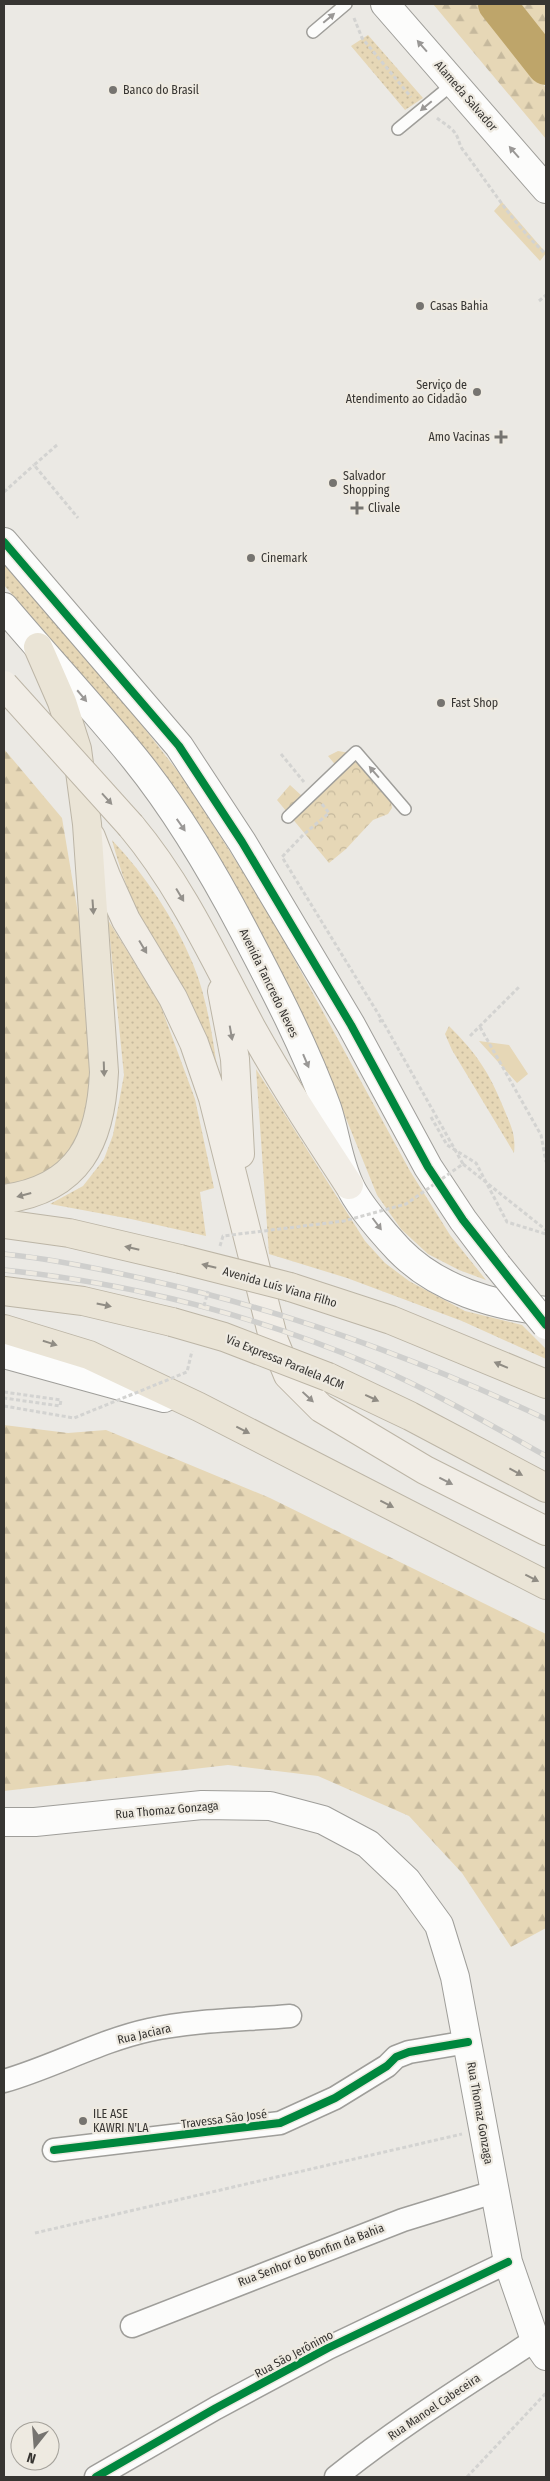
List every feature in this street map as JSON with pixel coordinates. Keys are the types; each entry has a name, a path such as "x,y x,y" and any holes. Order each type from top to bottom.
{"highway":[{"path":"4,1199 48,1188 68,1172 85,1152 99,1121 104,1072 87,824 77,749 62,702 38,647"},
{"name":"Avenida Luís Viana Filho","path":"4,1224 70,1233 290,1287 391,1320 546,1384"},
{"name":"Via Expressa Paralela ACM","path":"4,1291 83,1301 172,1322 241,1343 328,1377 410,1416 546,1488"},
{"path":"4,1329 89,1355 199,1408 546,1585"}],"main road":[{"path":"4,685 155,855 212,951 261,1043 298,1107 349,1185"},
{"path":"87,824 106,876 126,920 173,998 194,1043 213,1098 274,1341 288,1376 321,1408 355,1430 426,1470 546,1531"},
{"path":"212,951 235,1059 244,1226"}],"street":[{"name":"Alameda Salvador","path":"385,4 546,189"},
{"path":"4,542 179,746 242,842 351,1025 428,1166 496,1265 546,1325"},
{"name":"Avenida Tancredo Neves","path":"4,608 136,760 188,834 243,929 288,1019 326,1107 349,1185 390,1240 425,1272 457,1290 494,1303 546,1311"},
{"path":"4,1354 199,1408"},
{"name":"Rua Thomaz Gonzaga","path":"4,1822 35,1822 202,1805 270,1806 323,1820 368,1844 407,1881 439,1925 455,1977 508,2262 541,2348"},
{"name":"Rua Jaciara","path":"4,2081 33,2072 115,2040 149,2030 290,2016"},
{"name":"Travessa São José","path":"54,2150 258,2128 280,2123 334,2098 387,2066 396,2058 409,2052 468,2042"},
{"name":"Rua Senhor do Bonfim da Bahia","path":"132,2326 403,2220 494,2192"},
{"name":"Rua São Jerônimo","path":"96,2477 216,2408 328,2348 508,2262"},
{"name":"Rua Manoel Cabeceira","path":"336,2477 422,2415 541,2348"}],"lane":[{"path":"313,32 345,5"},
{"path":"398,129 454,83"},
{"path":"288,817 356,752 405,809"}],"path":[{"path":"345,5 354,14 362,38 415,103 456,133 461,147 498,196 509,216 546,254"},
{"path":"539,301 546,295"},
{"path":"4,492 57,445"},
{"path":"34,465 78,518"},
{"path":"329,813 303,835 282,857 382,1020 464,1164 546,1230"},
{"path":"470,1036 519,987"},
{"path":"382,1020 377,1023 382,1031"},
{"path":"480,1027 541,1135 546,1162"},
{"path":"400,1064 447,1145 476,1163 507,1222 546,1234"},
{"path":"218,1254 223,1236 344,1220 406,1204 464,1164"},
{"path":"204,1308 208,1290"},
{"path":"4,1406 74,1418 187,1372 194,1345"},
{"path":"4,1392 61,1400 60,1406 4,1398"},
{"path":"35,2233 484,2129"},
{"path":"467,2477 546,2393"}],"green space":[{"path":"433,4 479,4 546,88 546,139"},
{"path":"513,4 546,4 546,46"},
{"path":"368,35 423,98 405,110 351,46"},
{"path":"502,202 546,253 540,261 494,211"},
{"path":"4,563 113,688 186,782 270,915 410,1171 450,1235 486,1280 459,1270 428,1254 401,1229 377,1195 318,1049 254,919 174,789 101,697 4,585"},
{"path":"4,749 62,818 82,937 94,1058 85,1128 59,1167 23,1187 4,1189"},
{"path":"338,751 350,753 391,800 392,808 388,814 373,820 346,849 329,863 277,800 290,785 302,796 338,768 328,756"},
{"path":"112,840 158,898 177,930 193,964 206,1006 219,1079 146,932 121,871"},
{"path":"108,920 160,1004 195,1099 214,1188 200,1192 206,1236 131,1219 50,1204 83,1186 104,1159 113,1135 124,1075"},
{"path":"449,1026 475,1055 493,1084 512,1131 514,1153 452,1050 445,1034"},
{"path":"479,1041 509,1045 528,1074 517,1083"},
{"path":"256,1069 365,1241 385,1263 409,1281 465,1311 522,1325 546,1349 546,1359 462,1321 347,1278 269,1254"},
{"path":"4,1425 68,1433 106,1430 270,1498 546,1634 546,1928 511,1947 462,1873 409,1816 318,1776 228,1765 4,1791"}],"waterway":[{"path":"497,4 546,66"}],"railway":[{"path":"4,1254 113,1272 251,1306 401,1357 546,1419"},
{"path":"4,1270 98,1283 145,1293 237,1316 283,1331 328,1347 394,1375 460,1408 546,1456"}],"cycle path":[{"path":"4,542 179,746 242,842 351,1025 428,1167 463,1220 546,1325"},
{"path":"54,2150 280,2123 335,2098 387,2066 396,2057 409,2052 468,2042"},
{"path":"96,2477 216,2408 328,2348 508,2262"}],"place":[{"name":"Banco do Brasil","path":"113,90"},
{"name":"Casas Bahia","path":"420,306"},
{"name":"Serviço de Atendimento ao Cidadão","path":"477,392"},
{"name":"Amo Vacinas","path":"501,437"},
{"name":"Salvador Shopping","path":"333,483"},
{"name":"Clivale","path":"357,508"},
{"name":"Cinemark","path":"251,558"},
{"name":"Fast Shop","path":"441,703"},
{"name":"ILE ASE KAWRI N'LA","path":"83,2121"}]}
